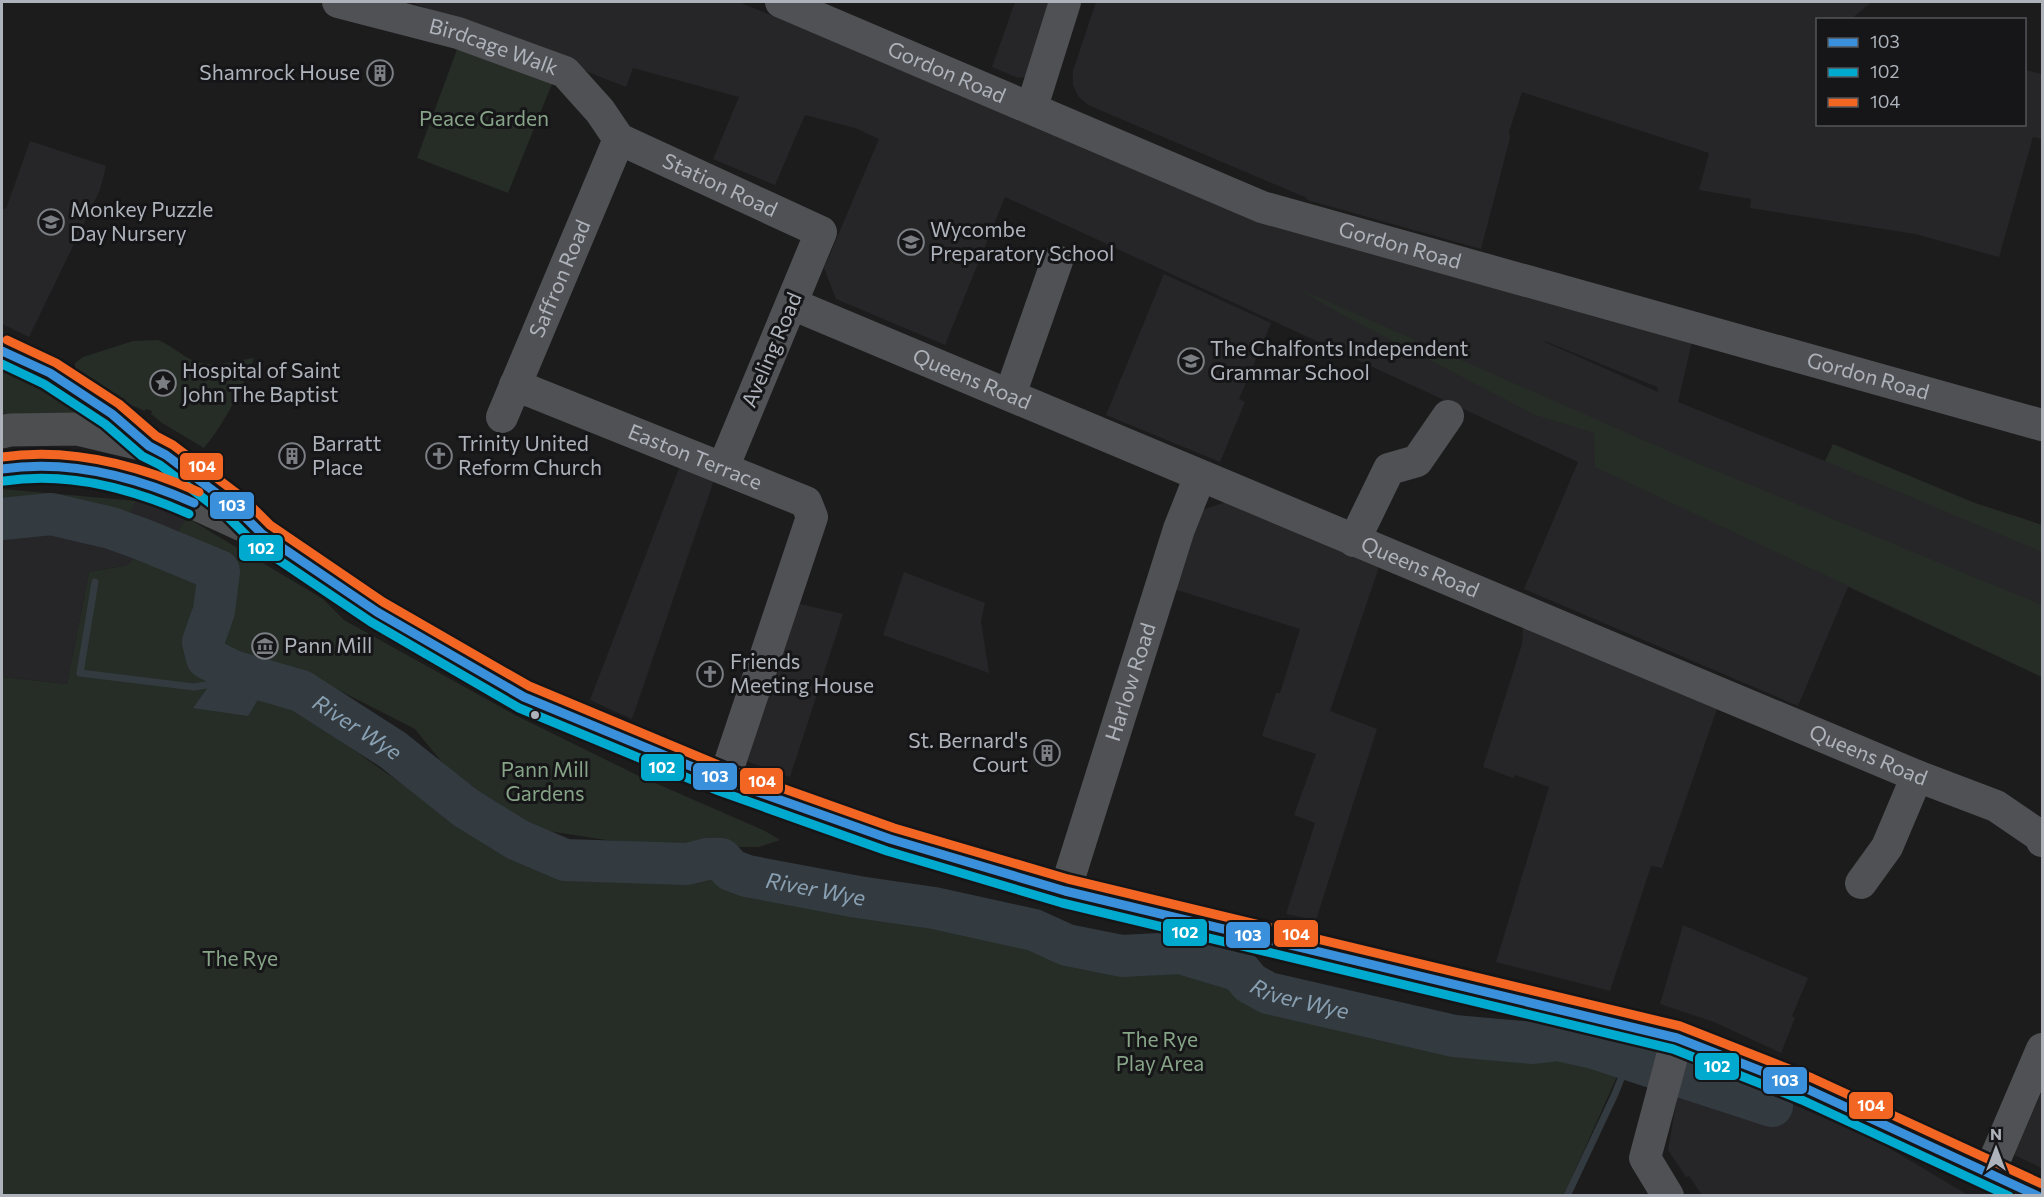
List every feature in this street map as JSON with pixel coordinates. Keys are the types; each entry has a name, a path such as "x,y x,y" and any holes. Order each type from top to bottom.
{"main road":[{"path":"2,432 10,429 78,429 149,447 166,455 228,502 262,534 377,612 524,697 724,780 890,839 1065,891 1677,1038 1807,1089 2038,1196"},
{"path":"2,469 64,466 115,472 155,485 262,534"}],"street":[{"name":"Birdcage Walk","path":"338,2 458,33 565,72 600,111 619,140"},
{"name":"Gordon Road","path":"781,2 1032,107 1262,207 2043,425"},
{"path":"1032,107 1065,2"},
{"name":"Station Road","path":"619,140 822,232"},
{"name":"Saffron Road","path":"502,417 619,140"},
{"name":"Aveling Road","path":"723,468 822,232"},
{"path":"1010,395 1057,261"},
{"name":"Queens Road","path":"792,304 1917,776 1996,806 2040,836 2043,841"},
{"path":"2,351 50,373 112,414 149,447"},
{"name":"Easton Terrace","path":"515,384 806,502 812,517 724,780"},
{"path":"1354,541 1389,469 1417,461 1448,416"},
{"name":"Harlow Road","path":"1065,891 1177,536 1200,476"},
{"path":"1861,883 1887,847 1917,776"},
{"path":"1668,1196 1645,1158 1677,1038"},
{"path":"1989,1173 2043,1049"}],"shaded area":[{"path":"410,2 739,2 1290,229 1692,342 1678,402 1825,461 1975,503 2042,525 2042,677 1848,587 1798,706 1524,589 1578,462 1005,197 945,345 836,299 824,268 879,139 855,128 805,115 775,185 713,159 739,97 633,68 626,87","holes":["1545,341 1657,387 1658,392"]},
{"path":"1015,2 1053,2 1026,77 1018,78 992,67"},
{"path":"1096,2 1872,2 1852,18 1816,18 1816,126 2026,126 2026,70 2042,74 2042,139 2033,137 1999,257 1915,234 1750,208 1751,199 1699,190 1709,153 1522,92 1509,132 1510,138 1481,249 1307,200 1307,198 1088,105 1078,96 1073,85 1073,71"},
{"name":"Monkey Puzzle Day Nursery","path":"30,141 106,166 100,190 29,337 2,324 2,208 6,209"},
{"name":"The Chalfonts Independent Grammar School","path":"1164,274 1271,323 1239,399 1245,402 1220,462 1106,415"},
{"path":"680,466 714,480 632,719 590,700"},
{"path":"136,501 174,509 186,517 167,555 142,549 127,565 89,572 67,684 2,677 2,533 62,523 78,526 112,540"},
{"path":"1226,502 1379,567 1330,711 1377,729 1316,920 1286,914 1315,823 1294,815 1316,754 1262,736 1276,693 1280,693 1300,629 1174,589 1199,511"},
{"path":"904,572 985,603 981,621 989,673 883,635"},
{"path":"800,604 843,614 790,777 746,761"},
{"path":"1523,627 1717,709 1662,868 1651,866 1610,991 1496,962 1549,787 1515,775 1513,778 1483,767 1522,644"},
{"path":"224,652 238,654 269,681 248,716 193,708 217,675 215,658"},
{"path":"1683,925 1808,978 1792,1016 1795,1018 1781,1053 1714,1022 1660,1004"},
{"path":"1688,1063 1862,1132 1968,1195 1702,1195 1689,1176 1686,1177 1668,1150 1678,1093"},
{"path":"2042,1091 2042,1168 2014,1155"}],"green space":[{"name":"Peace Garden","path":"459,44 554,79 508,193 417,158"},
{"path":"1295,287 1673,453 2042,605 2042,677 1595,467 1594,433 1535,415 1341,314"},
{"path":"158,340 200,363 223,364 254,358 232,405 204,448 162,423 151,414 152,411 146,409 145,411 96,390 75,374 75,363 83,357 133,341"},
{"path":"2,361 88,415 2,417"},
{"path":"1833,444 1975,503 2042,525 2042,552 1825,461"},
{"path":"2,490 136,501 129,514 68,502 2,502"},
{"name":"The Rye","path":"186,517 323,599 344,620 515,715 637,775 765,831 780,840 759,847 719,847 606,840 529,828 487,804 444,765 415,729 305,673 294,702 296,709 469,828 511,849 553,860 621,868 671,865 911,908 1078,945 1160,959 1304,1005 1364,1021 1475,1042 1521,1043 1559,1051 1619,1072 1564,1195 2,1195 2,677 67,684 89,572 127,565 142,549 167,555"}],"waterway":[{"name":"River Wye","path":"2,519 51,514 111,528 219,571 214,611 203,642 207,658 232,671 301,691 393,750 466,808 518,840 565,860 687,864 707,859 721,859 731,870 747,876 858,897 934,908 1034,930 1067,945 1122,956 1180,953 1240,971 1250,983 1268,993 1454,1036 1534,1043 1558,1040 1594,1048 1772,1106"},
{"path":"95,582 80,673 194,687 218,683"},
{"path":"1567,1196 1628,1061"}],"transit line":[{"name":"104","path":"7,340 56,363 119,404 156,436 173,445 243,498 270,525 383,602 529,686 728,769 894,828 1068,879 1680,1026 1812,1078 2042,1184"},
{"name":"103","path":"2,351 50,373 112,414 149,446 166,455 236,508 262,534 377,612 524,697 724,780 890,839 1065,891 1677,1038 1807,1089 2038,1196"},
{"name":"102","path":"2,364 44,384 105,424 142,456 160,465 228,517 255,544 371,622 519,708 719,791 887,851 1062,903 1673,1049 1802,1100 2009,1196"},
{"name":"104","path":"2,457 53,454 102,460 151,473 199,492"},
{"name":"103","path":"2,469 52,466 101,472 148,485 194,503"},
{"name":"102","path":"4,481 52,478 99,484 145,496 189,514"}],"place":[{"name":"Shamrock House","path":"380,73"},
{"name":"Monkey Puzzle Day Nursery","path":"51,222"},
{"name":"Wycombe Preparatory School","path":"911,242"},
{"name":"The Chalfonts Independent Grammar School","path":"1191,361"},
{"name":"Hospital of Saint John The Baptist","path":"163,383"},
{"name":"Barratt Place","path":"292,456"},
{"name":"Trinity United Reform Church","path":"439,456"},
{"name":"Pann Mill","path":"265,646"},
{"name":"Friends Meeting House","path":"710,674"},
{"name":"St. Bernard's Court","path":"1047,753"}],"park label":[{"name":"Pann Mill Gardens","path":"545,782"},
{"name":"The Rye Play Area","path":"1160,1052"}]}
